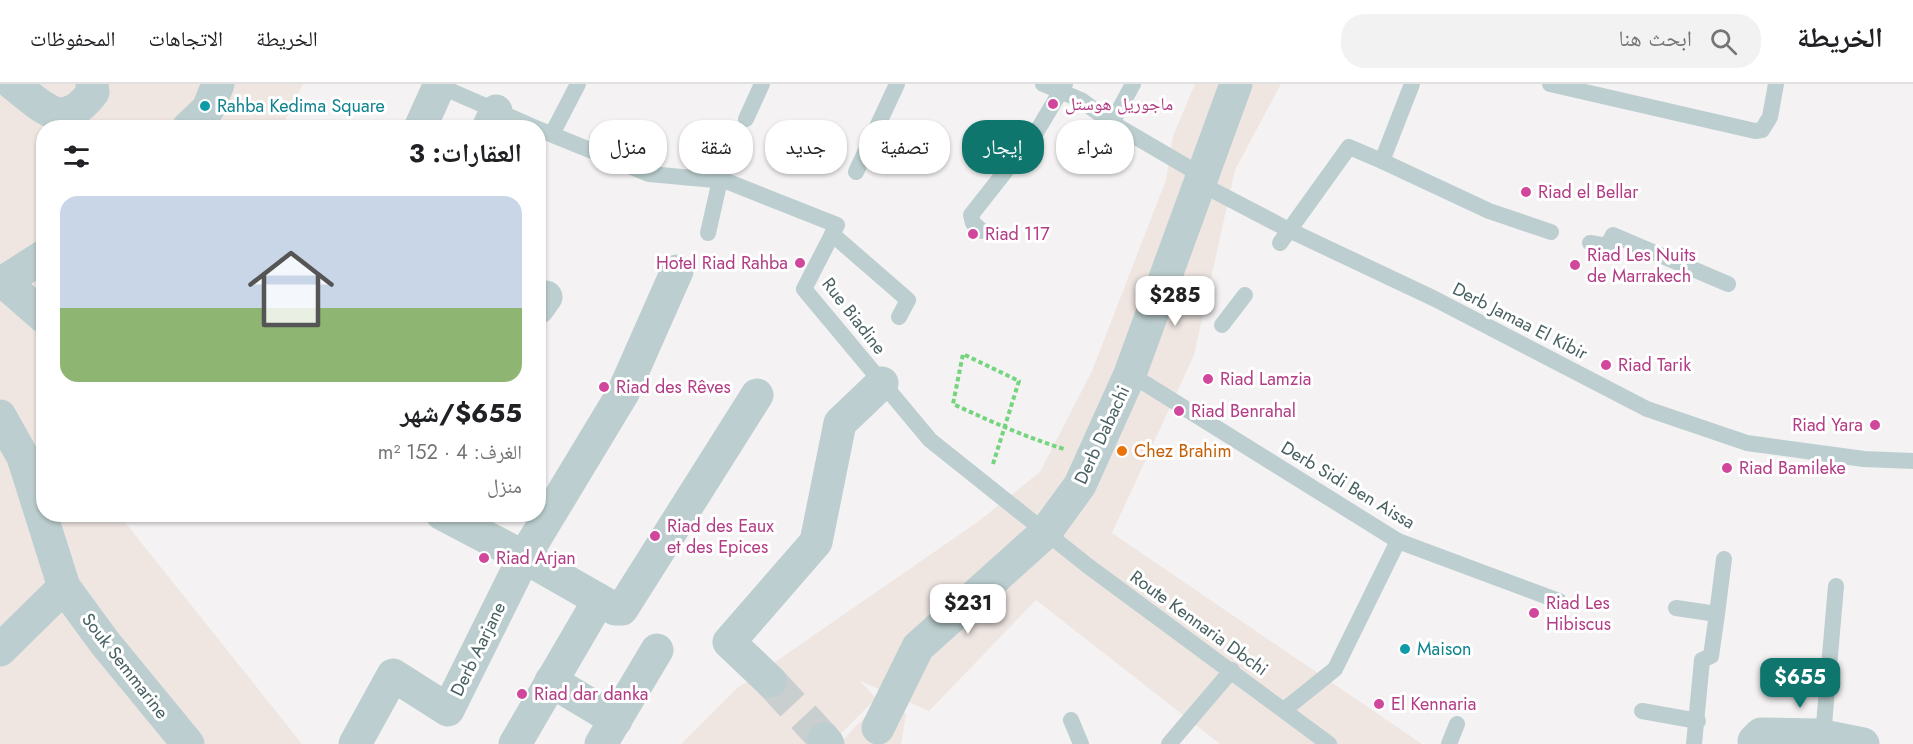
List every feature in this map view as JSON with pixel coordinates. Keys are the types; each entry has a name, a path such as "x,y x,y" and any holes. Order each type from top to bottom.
{"street":[{"path":"13,84 56,113 72,114 91,106"},
{"name":"Derb Dabachi","path":"876,736 918,647 1045,533 1065,508 1093,459 1130,374 1236,84"},
{"path":"423,120 436,85"},
{"path":"36,261 2,283 36,311"},
{"name":"Derb Aarjane","path":"546,521 623,393 677,271"},
{"path":"770,681 729,642 816,542 840,423 882,383"},
{"path":"457,522 615,609 623,608 757,394"},
{"name":"Souk Semmarine","path":"0,416 33,448"},
{"name":"Souk Semmarine","path":"50,522 64,587 105,643 188,744"},
{"name":"Derb Aarjane","path":"355,744 393,675 448,710 524,557 545,522"},
{"path":"0,650 64,587"},
{"path":"514,744 598,600"},
{"path":"551,681 608,732 657,650"},
{"path":"1754,741 1761,734 1863,744"}],"lane":[{"path":"546,125 578,84"},
{"path":"746,119 762,84"},
{"path":"856,172 897,84"},
{"name":"Derb Jamaa El Kibir","path":"1042,84 1063,88 1108,120"},
{"path":"1114,120 1133,84"},
{"path":"1382,161 1412,84"},
{"path":"1550,84 1755,131 1762,130 1770,117 1776,84"},
{"path":"436,85 492,119"},
{"path":"982,231 973,223 971,214 1037,131 1063,88"},
{"path":"546,132 649,174 720,180 786,203 837,225 832,234 908,300 899,317"},
{"name":"Derb Jamaa El Kibir","path":"1134,137 1285,237 1434,298 1647,410 1701,430 1758,445 1864,459 1913,461"},
{"path":"1285,237 1348,147 1489,211 1551,232"},
{"path":"708,233 720,180"},
{"name":"Rue Biadine","path":"832,234 804,289 930,440 1045,533"},
{"path":"1590,243 1607,246 1612,235 1728,284"},
{"path":"1222,325 1245,294"},
{"name":"Derb Sidi Ben Aissa","path":"1130,374 1398,541 1560,601"},
{"name":"Route Kennaria Dbchi","path":"1045,533 1329,744"},
{"path":"1284,710 1335,669 1398,541"},
{"path":"1641,711 1698,734 1696,703 1702,660 1712,656 1724,559"},
{"path":"1819,738 1836,586"},
{"path":"1676,608 1717,614"},
{"path":"1168,744 1232,670"},
{"path":"1071,720 1081,744"},
{"path":"1449,744 1457,724"}],"path":[{"path":"984,459 992,467 1006,429 1019,381 963,354 953,404 1006,429 1093,459"}],"shaded area":[{"path":"0,84 303,84 285,120 36,120 36,522 125,522 302,744 0,744"},
{"path":"1195,84 1281,84 1235,170 1194,355 1112,533 1422,744 1220,744 1036,600 929,711 860,681 876,698 831,744 681,744 736,689 979,521 1040,472 1092,371 1166,180 1173,136"},
{"path":"882,699 906,714 901,744 839,744"}],"tunnel":[{"path":"770,681 824,739"}],"place":[{"name":"ماجوريل هوستل","path":"1053,104"},
{"name":"Rahba Kedima Square","path":"205,106"},
{"name":"Riad el Bellar","path":"1526,192"},
{"name":"Riad 117","path":"973,234"},
{"name":"Hotel Riad Rahba","path":"800,263"},
{"name":"Riad Les Nuits de Marrakech","path":"1575,265"},
{"name":"Riad Tarik","path":"1606,365"},
{"name":"Riad Lamzia","path":"1208,379"},
{"name":"Riad des Rêves","path":"604,387"},
{"name":"Riad Benrahal","path":"1179,411"},
{"name":"Riad Yara","path":"1875,425"},
{"name":"Chez Brahim","path":"1122,451"},
{"name":"Riad Bamileke","path":"1727,468"},
{"name":"Riad des Eaux et des Epices","path":"655,536"},
{"name":"Riad Arjan","path":"484,558"},
{"name":"Riad Les Hibiscus","path":"1534,613"},
{"name":"Maison","path":"1405,649"},
{"name":"Riad dar danka","path":"522,694"},
{"name":"El Kennaria","path":"1379,704"}]}
